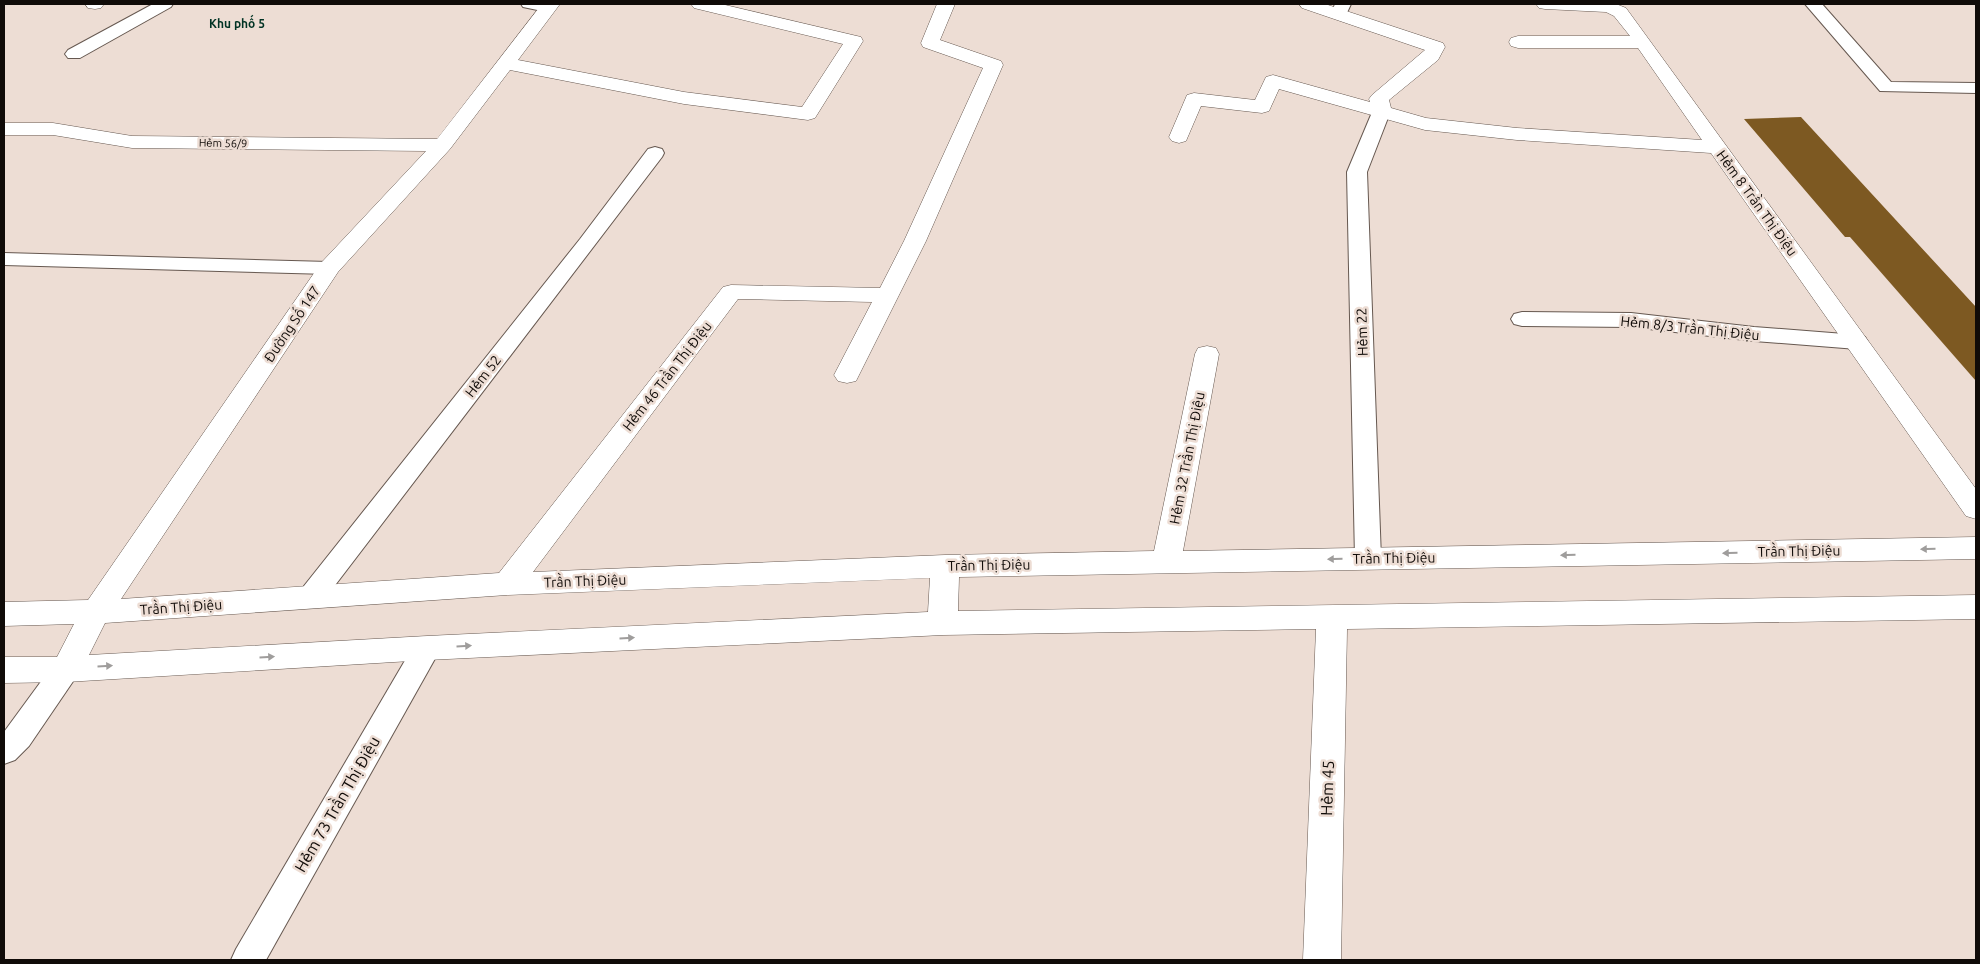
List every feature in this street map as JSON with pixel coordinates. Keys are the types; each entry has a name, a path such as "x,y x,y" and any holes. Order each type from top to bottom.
{"street":[{"path":"505,63 684,98 808,114 854,41 700,4"},
{"path":"847,374 915,241 994,65 930,43 946,4"},
{"path":"1308,4 1341,9 1436,47 1431,56 1379,99 1382,110"},
{"path":"1546,4 1602,6 1616,9 1626,18 1717,147"},
{"name":"Đường Số 147","path":"66,669 96,612 329,268 444,145 505,63 543,5"},
{"path":"1518,42 1643,42"},
{"name":"Hẻm 8 Trần Thị Điệu","path":"1179,137 1194,99 1262,107 1273,81 1382,110 1394,116 1425,124 1508,133 1717,147 1976,509"},
{"name":"Hẻm 56/9","path":"4,129 52,129 132,142 444,145"},
{"name":"Hẻm 46 Trần Thị Điệu","path":"507,584 731,292 887,295"},
{"name":"Hẻm 32 Trần Thị Điệu","path":"1166,562 1207,354"},
{"name":"Trần Thị Điệu","path":"4,614 96,612 507,584 945,566 1976,548"},
{"path":"943,623 945,566"},
{"path":"4,670 66,669 427,648 943,623 1976,607"},
{"name":"Hẻm 45","path":"1322,960 1332,617"}],"lane":[{"path":"74,54 165,4"},
{"path":"1813,4 1886,87 1976,88"},
{"name":"Hẻm 22","path":"1368,559 1357,172 1382,110"},
{"name":"Hẻm 52","path":"310,598 655,153"},
{"path":"4,259 329,268"},
{"name":"Hẻm 8/3 Trần Thị Điệu","path":"1522,319 1631,320 1754,334 1857,342"},
{"name":"Hẻm 73 Trần Thị Điệu","path":"248,960 427,648"},
{"path":"4,751 18,737 66,669"}],"building":[{"path":"1801,117 1976,307 1976,381 1850,237 1845,237 1744,119"}],"district":[{"name":"Khu phố 5","path":"237,24"}]}
